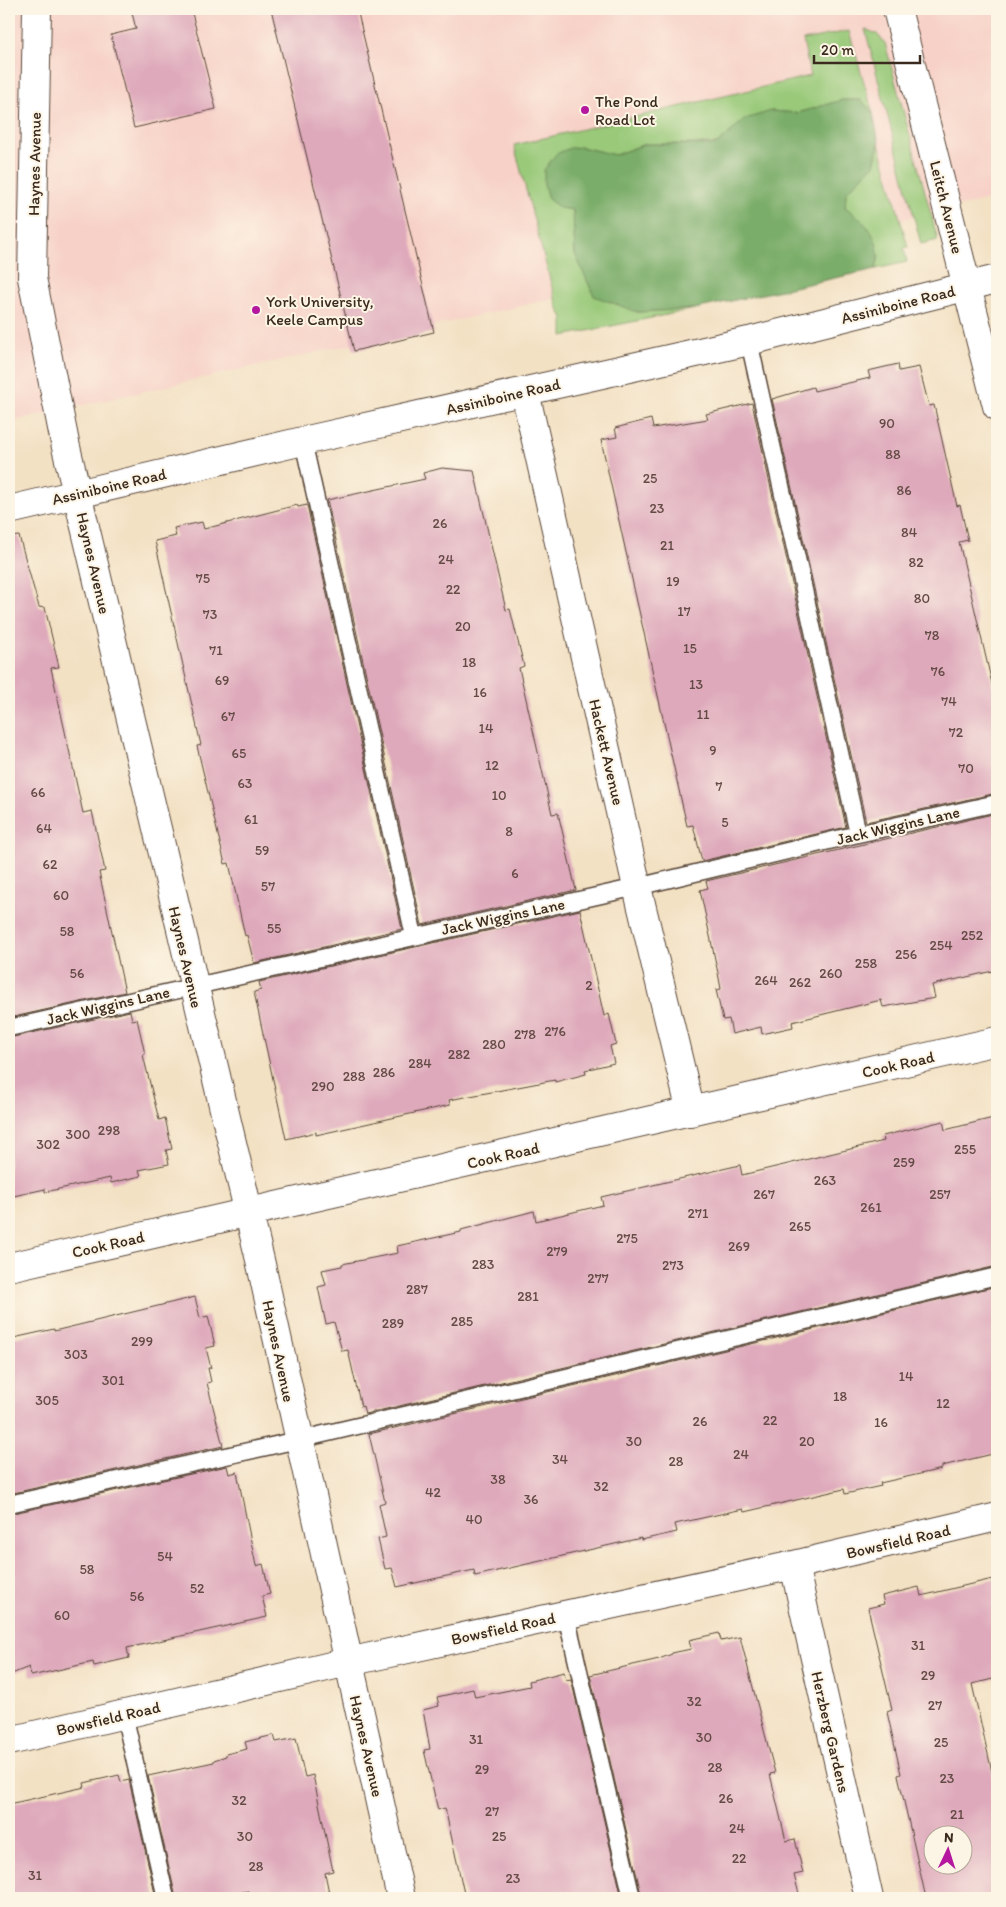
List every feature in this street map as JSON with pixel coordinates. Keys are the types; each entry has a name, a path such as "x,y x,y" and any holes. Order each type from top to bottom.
{"street":[{"name":"Haynes Avenue","path":"37,9 32,278 65,443 248,1212 401,1898"},
{"name":"Leitch Avenue","path":"897,9 997,406"},
{"name":"Assiniboine Road","path":"9,510 303,441 749,341 997,279"},
{"name":"Hackett Avenue","path":"525,392 636,887 691,1112"},
{"name":"Cook Road","path":"9,1267 997,1041"},
{"name":"Bowsfield Road","path":"9,1741 348,1662 794,1565 997,1517"},
{"name":"Herzberg Gardens","path":"794,1565 869,1898"}],"lane":[{"path":"749,341 858,834"},
{"path":"303,441 414,936"},
{"name":"Jack Wiggins Lane","path":"9,1028 636,887 997,803"},
{"path":"9,1504 298,1440 997,1276"},
{"path":"566,1615 632,1898"},
{"path":"124,1714 166,1898"}],"shaded area":[{"name":"York University, Keele Campus","path":"9,9 997,9 997,198 9,422"}],"green space":[{"path":"865,29 877,34 885,43 938,240 921,244"},
{"path":"849,31 873,113 861,100 842,100 798,113 771,111 717,144 645,144 615,155 581,147 559,208 573,210 575,254 637,312 695,309 563,336 563,318 557,306 514,145 810,76 803,40"},
{"path":"842,100 861,100 873,113 879,143 874,165 846,192 845,207 867,226 876,241 878,259 876,269 695,309 637,312 594,296 575,254 573,210 560,208 548,199 544,185 544,170 556,154 570,148 581,147 615,155 645,144 716,145 745,119 771,111 798,113"},
{"path":"879,143 908,247 904,248 907,262 876,269 879,256 845,207 846,192 874,165"}],"building":[{"path":"131,9 191,9 216,109 134,128 111,35 136,29"},
{"path":"271,9 357,9 434,332 354,351"},
{"path":"898,364 899,371 919,367 929,406 934,405 957,506 960,505 968,540 959,542 997,705 997,793 866,822 772,399 813,387 814,391 870,378 868,371"},
{"path":"752,403 846,827 702,861 693,825 687,826 601,440 617,437 615,428 651,419 653,428 708,419 706,414"},
{"path":"442,468 474,471 506,610 510,609 524,666 519,668 552,814 558,813 576,890 422,925 327,500 425,479 423,473"},
{"path":"297,505 298,507 307,505 402,929 254,963 247,935 245,936 229,863 225,864 197,746 201,745 155,541 176,536 174,528 202,522 204,529"},
{"path":"19,536 39,607 45,608 59,667 51,668 83,813 92,811 105,871 99,872 125,992 9,1018 9,537"},
{"path":"997,813 997,970 932,985 935,998 883,1007 881,1000 792,1022 793,1027 762,1034 761,1027 732,1034 729,1019 723,1020 716,990 721,989 700,890 708,888 706,881"},
{"path":"580,910 604,1016 609,1014 616,1044 610,1046 614,1063 585,1070 586,1074 555,1082 555,1080 449,1100 450,1105 316,1135 316,1132 286,1139 254,992 261,990 259,982"},
{"path":"130,1011 132,1020 137,1019 145,1054 143,1055 159,1120 165,1118 172,1149 166,1150 169,1164 139,1170 141,1176 111,1183 110,1178 45,1192 45,1189 9,1197 9,1038"},
{"path":"997,1117 997,1266 365,1414 363,1406 361,1407 348,1350 342,1351 334,1322 326,1324 318,1287 326,1285 322,1270 398,1253 397,1246 461,1232 461,1230 534,1211 536,1221 603,1205 601,1197 740,1165 742,1175 884,1141 883,1136 943,1121 945,1130"},
{"path":"997,1286 997,1453 942,1466 942,1469 880,1483 881,1486 845,1494 844,1489 744,1512 743,1509 675,1524 677,1532 641,1540 641,1538 475,1576 474,1570 397,1587 392,1568 385,1569 378,1539 386,1537 379,1504 385,1502 369,1434"},
{"path":"195,1297 200,1318 208,1316 215,1346 206,1348 211,1368 208,1368 211,1382 207,1383 223,1446 9,1494 9,1339 54,1329 54,1331"},
{"path":"227,1466 229,1474 237,1472 256,1566 263,1564 270,1594 262,1596 267,1617 127,1648 129,1658 94,1666 93,1662 31,1676 29,1667 9,1675 9,1514"},
{"path":"997,1578 997,1678 972,1684 997,1794 997,1898 926,1898 898,1775 901,1774 887,1712 892,1710 868,1608 884,1604 882,1596 919,1587 921,1596"},
{"path":"719,1633 721,1641 740,1637 775,1773 770,1774 786,1841 795,1839 803,1873 794,1875 800,1898 642,1898 590,1675 659,1659 672,1653 691,1649 689,1640"},
{"path":"564,1672 566,1680 571,1679 622,1898 465,1898 445,1808 438,1810 424,1750 430,1749 423,1710 439,1706 437,1697 473,1689 475,1697 530,1686 529,1681"},
{"path":"274,1735 276,1742 296,1738 305,1777 313,1775 333,1871 325,1873 330,1898 250,1898 248,1891 213,1898 176,1898 148,1776 214,1762 214,1760 226,1756 226,1754 247,1749 245,1742"},
{"path":"119,1775 121,1782 129,1780 156,1898 9,1898 9,1804 85,1787 84,1783"}],"place":[{"name":"The Pond Road Lot","path":"585,110"},
{"name":"York University, Keele Campus","path":"256,310"}]}
